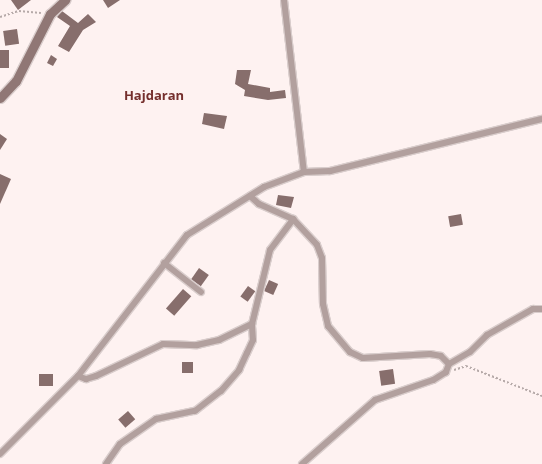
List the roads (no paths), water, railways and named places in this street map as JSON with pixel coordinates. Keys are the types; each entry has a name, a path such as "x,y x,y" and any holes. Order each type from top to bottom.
{"main road":[{"path":"0,98 16,80 50,14 65,0"}],"street":[{"path":"284,0 304,172"},
{"path":"0,454 78,376 164,263 196,229 250,196 304,172 330,171 542,119"},
{"path":"250,196 259,204 294,219 317,245 322,258 323,304 328,326 345,348 363,358 441,356 449,364"},
{"path":"106,464 120,444 156,419 195,411 221,391 240,370 253,340 252,324 270,250 294,219"},
{"path":"164,263 201,292"},
{"path":"302,464 375,400 446,372 449,364 470,352 487,335 533,309 542,309"},
{"path":"78,376 86,379 96,376 163,344 197,345 219,340 252,324"}],"district":[{"name":"Hajdaran","path":"154,95"}]}
